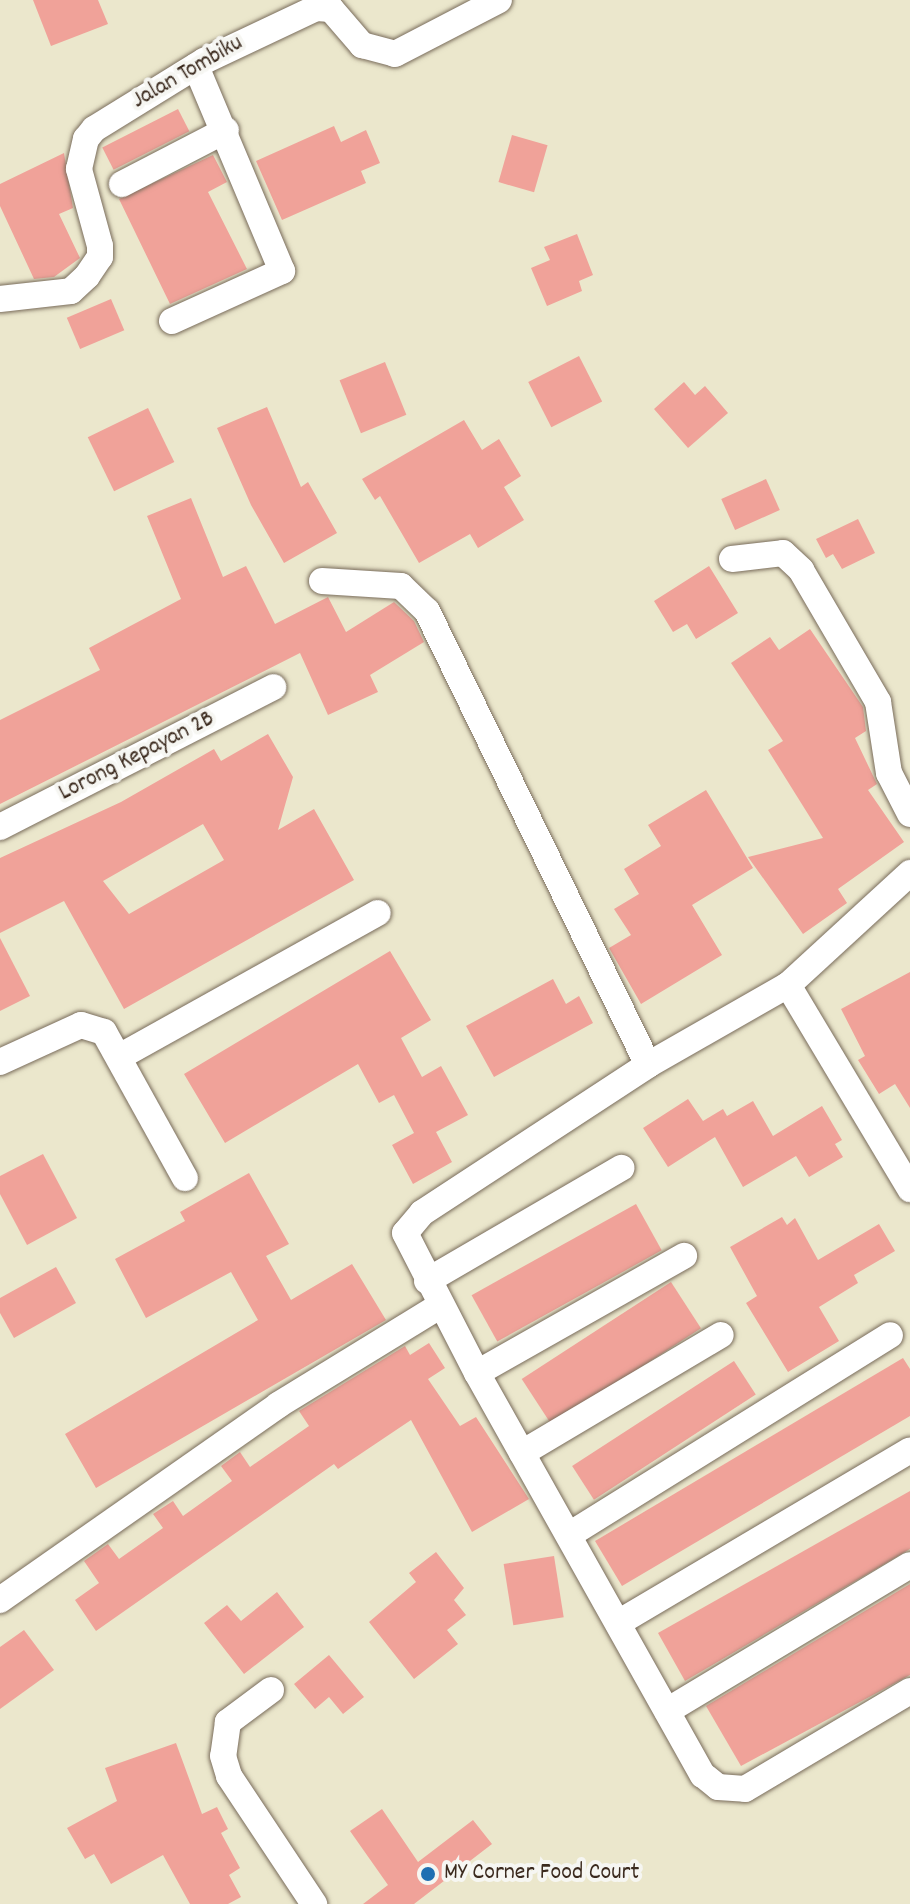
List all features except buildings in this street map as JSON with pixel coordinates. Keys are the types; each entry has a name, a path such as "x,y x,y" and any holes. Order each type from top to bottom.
{"street":[{"name":"Jalan Tombiku","path":"0,299 71,291 87,276 100,257 100,246 79,169 86,139 94,129 196,66 302,11 329,4 362,45 395,54 499,0"},
{"path":"172,321 282,271 226,130 196,66"},
{"path":"122,184 226,130"},
{"path":"732,559 783,553 801,570 878,702 889,773 910,814"},
{"path":"322,581 401,586 427,611 648,1065"},
{"name":"Lorong Kepayan 2B","path":"0,827 273,687"},
{"path":"910,873 788,985 648,1065 411,1223 405,1233 408,1247 477,1373 703,1775 732,1791 762,1780 910,1691"},
{"path":"119,1057 378,913"},
{"path":"788,985 910,1189"},
{"path":"0,1062 81,1025 104,1032 185,1178"},
{"path":"427,1281 621,1168"},
{"path":"477,1373 684,1256"},
{"path":"0,1600 278,1405 441,1305"},
{"path":"522,1453 721,1335"},
{"path":"569,1535 890,1335"},
{"path":"618,1623 910,1450"},
{"path":"667,1711 910,1565"},
{"path":"271,1690 228,1722 223,1756 235,1785 314,1904"}],"place":[{"name":"MY Corner Food Court","path":"428,1874"}]}
